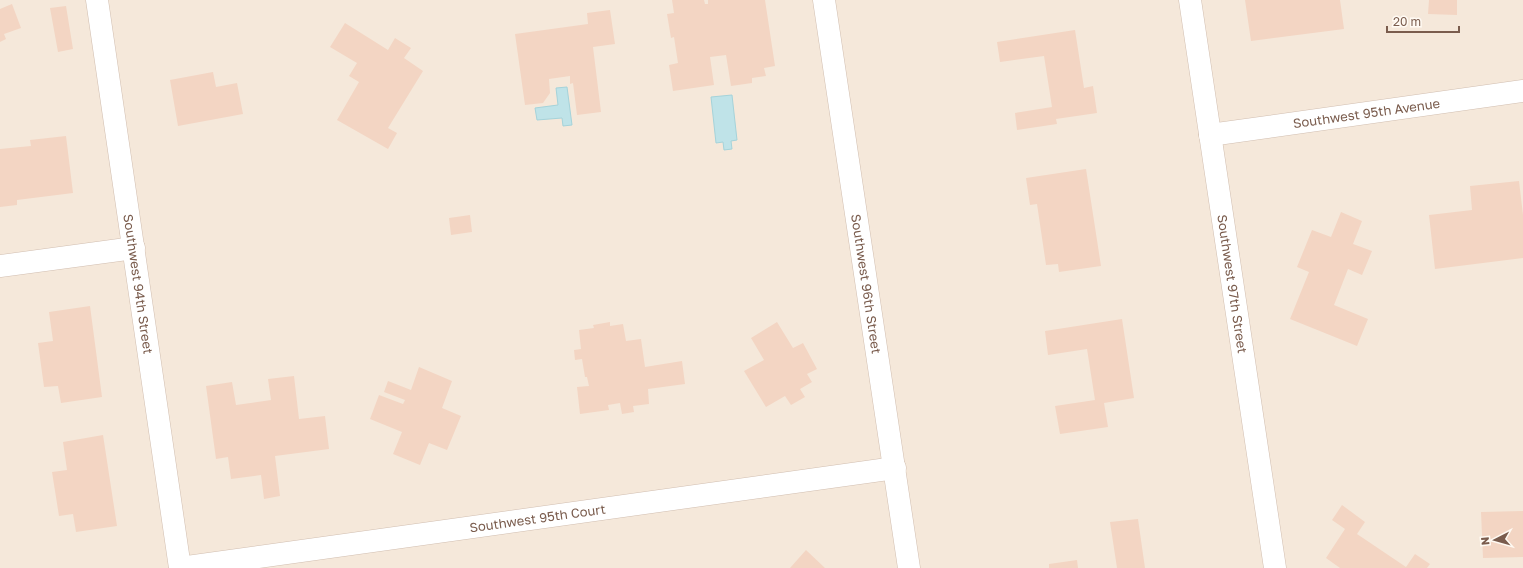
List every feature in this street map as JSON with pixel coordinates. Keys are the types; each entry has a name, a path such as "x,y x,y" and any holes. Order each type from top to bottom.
{"street":[{"name":"Southwest 94th Street","path":"97,0 180,568"},
{"name":"Southwest 96th Street","path":"824,0 909,568"},
{"name":"Southwest 97th Street","path":"1190,0 1275,568"},
{"name":"Southwest 95th Avenue","path":"1210,135 1523,91"},
{"path":"0,266 134,248"},
{"name":"Southwest 95th Court","path":"180,568 895,468"}],"shaded area":[{"path":"0,0 1523,0 1523,568 0,568"}],"water":[{"path":"567,87 572,125 563,126 562,118 537,120 535,108 558,105 556,88"},
{"path":"732,95 737,140 731,141 732,149 724,150 723,142 716,143 711,97"}],"building":[{"path":"672,0 704,0 705,4 708,4 708,0 765,0 775,66 764,68 766,76 752,78 752,83 731,86 726,55 710,57 714,85 673,91 669,65 678,63 674,37 671,38 667,14 674,13"},
{"path":"1245,0 1340,0 1344,29 1251,41"},
{"path":"1429,0 1457,0 1457,15 1428,14"},
{"path":"12,4 21,28 4,34 6,39 0,42 0,9"},
{"path":"66,6 73,49 58,52 50,8"},
{"path":"610,10 615,44 593,47 601,112 577,115 573,83 570,84 570,76 549,79 550,93 543,103 525,105 515,34 588,24 587,13"},
{"path":"345,23 388,50 395,38 411,48 404,58 423,71 388,128 397,133 388,149 337,120 359,82 349,76 357,63 330,47"},
{"path":"1075,30 1084,88 1093,86 1097,113 1056,119 1057,124 1017,130 1015,113 1052,107 1044,56 1000,62 997,42"},
{"path":"213,72 216,87 237,83 243,114 178,126 170,80"},
{"path":"66,136 73,193 17,200 17,205 0,207 0,149 31,146 30,140"},
{"path":"1086,169 1101,266 1059,272 1058,264 1046,265 1037,204 1030,205 1026,178"},
{"path":"1519,181 1523,215 1523,258 1435,269 1429,215 1472,210 1470,186"},
{"path":"1341,212 1362,221 1353,244 1372,251 1362,275 1348,269 1334,305 1368,319 1357,346 1290,319 1309,272 1297,267 1312,230 1331,237"},
{"path":"470,215 472,232 451,235 449,218"},
{"path":"90,306 102,397 61,403 58,386 44,387 38,343 53,341 49,312"},
{"path":"1122,319 1134,398 1104,403 1108,427 1060,434 1055,406 1095,400 1087,349 1048,355 1045,331"},
{"path":"610,322 610,326 623,324 626,341 641,339 645,367 682,361 685,384 648,389 649,404 633,406 634,412 622,414 620,403 608,405 609,410 580,414 577,387 589,386 587,377 585,377 582,359 575,360 574,350 581,349 579,330 594,328 593,325"},
{"path":"777,322 793,348 803,343 817,369 807,374 812,382 800,389 805,397 791,405 785,396 766,407 744,371 764,360 751,338"},
{"path":"419,367 452,381 442,408 461,416 447,450 429,443 420,465 393,454 402,432 370,419 379,395 403,404 405,400 384,392 388,381 411,390"},
{"path":"294,376 299,419 325,416 329,449 275,456 280,496 264,499 261,475 231,479 228,457 216,459 206,386 232,382 236,405 271,400 268,379"},
{"path":"103,435 117,526 76,532 73,514 59,516 52,472 67,470 63,442"},
{"path":"1342,505 1365,522 1357,534 1406,567 1415,554 1430,564 1427,568 1340,568 1326,558 1345,529 1332,520"},
{"path":"1523,511 1523,557 1483,558 1481,512"},
{"path":"1138,519 1145,568 1117,568 1110,522"},
{"path":"806,550 825,568 790,568"},
{"path":"1077,560 1078,568 1049,568 1049,564"}]}
